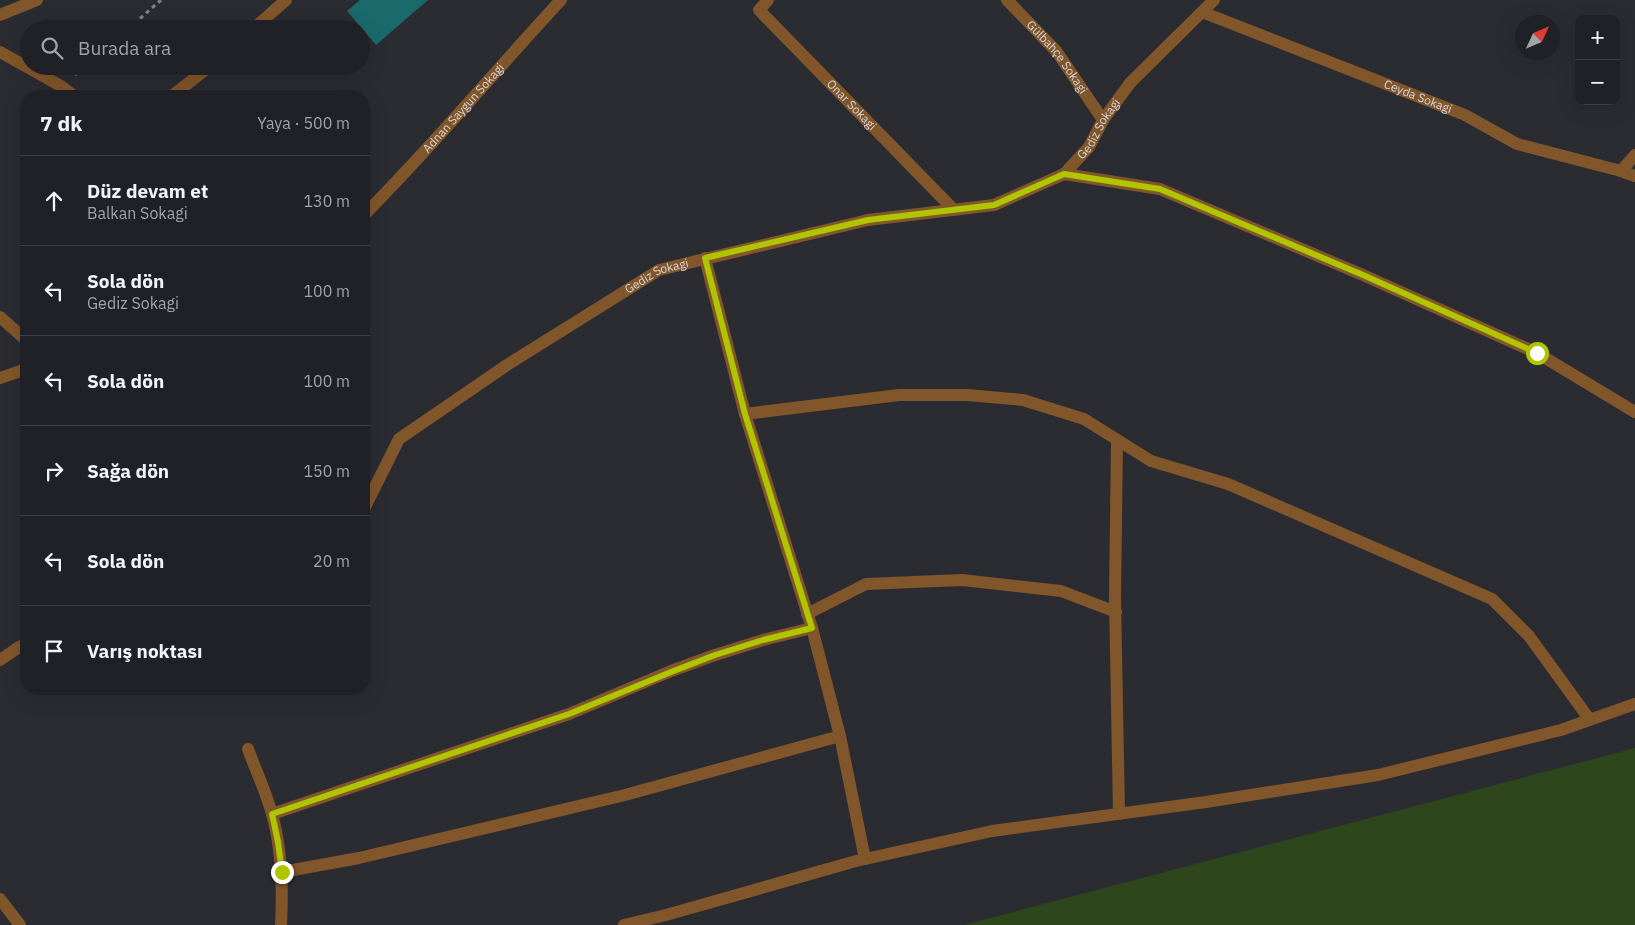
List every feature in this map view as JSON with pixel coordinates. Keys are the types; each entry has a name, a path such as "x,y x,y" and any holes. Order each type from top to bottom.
{"street":[{"path":"0,15 37,0"},
{"path":"263,20 286,0"},
{"name":"Adnan Saygun Sokagi","path":"370,209 410,169 498,68 561,0"},
{"name":"Onar Sokagi","path":"768,0 758,10 954,210"},
{"name":"Gülbahçe Sokagi","path":"1007,0 1058,52 1103,120"},
{"name":"Gediz Sokagi","path":"370,497 399,440 507,365 659,270 868,220 994,205 1064,174 1089,147 1103,120 1130,83 1214,0"},
{"name":"Ceyda Sokagi","path":"1202,12 1465,115 1517,144 1635,176"},
{"path":"0,52 20,63"},
{"path":"41,75 66,90"},
{"path":"180,90 199,75"},
{"path":"1621,171 1635,155"},
{"path":"1064,174 1160,189 1363,275 1537,353 1635,412"},
{"path":"705,258 745,414 812,628 840,736 865,859"},
{"path":"0,317 20,335"},
{"path":"0,378 20,370"},
{"path":"745,414 899,395 968,396 1023,400 1084,419 1151,461 1228,484 1492,600 1530,636 1590,720"},
{"path":"1117,440 1116,612 1119,814"},
{"path":"808,614 866,584 962,580 1061,591 1116,612"},
{"path":"272,814 569,714 715,655 763,640 812,628"},
{"path":"0,660 20,647"},
{"path":"624,925 865,859 992,831 1206,802 1378,775 1561,730 1635,704"},
{"path":"282,872 358,858 616,797 840,736"},
{"path":"248,749 272,814 278,842 282,872 281,925"},
{"path":"0,898 20,925"}],"path":[{"path":"138,20 161,0"}],"green space":[{"path":"1635,748 1635,925 964,925"}],"water":[{"path":"360,0 428,0 376,45 370,38 370,20 355,20 347,11"}],"route":[{"path":"282,872 272,814 569,714 715,655 763,640 812,628 745,414 705,258 868,220 994,205 1064,174 1160,189 1363,275 1537,353"}]}
